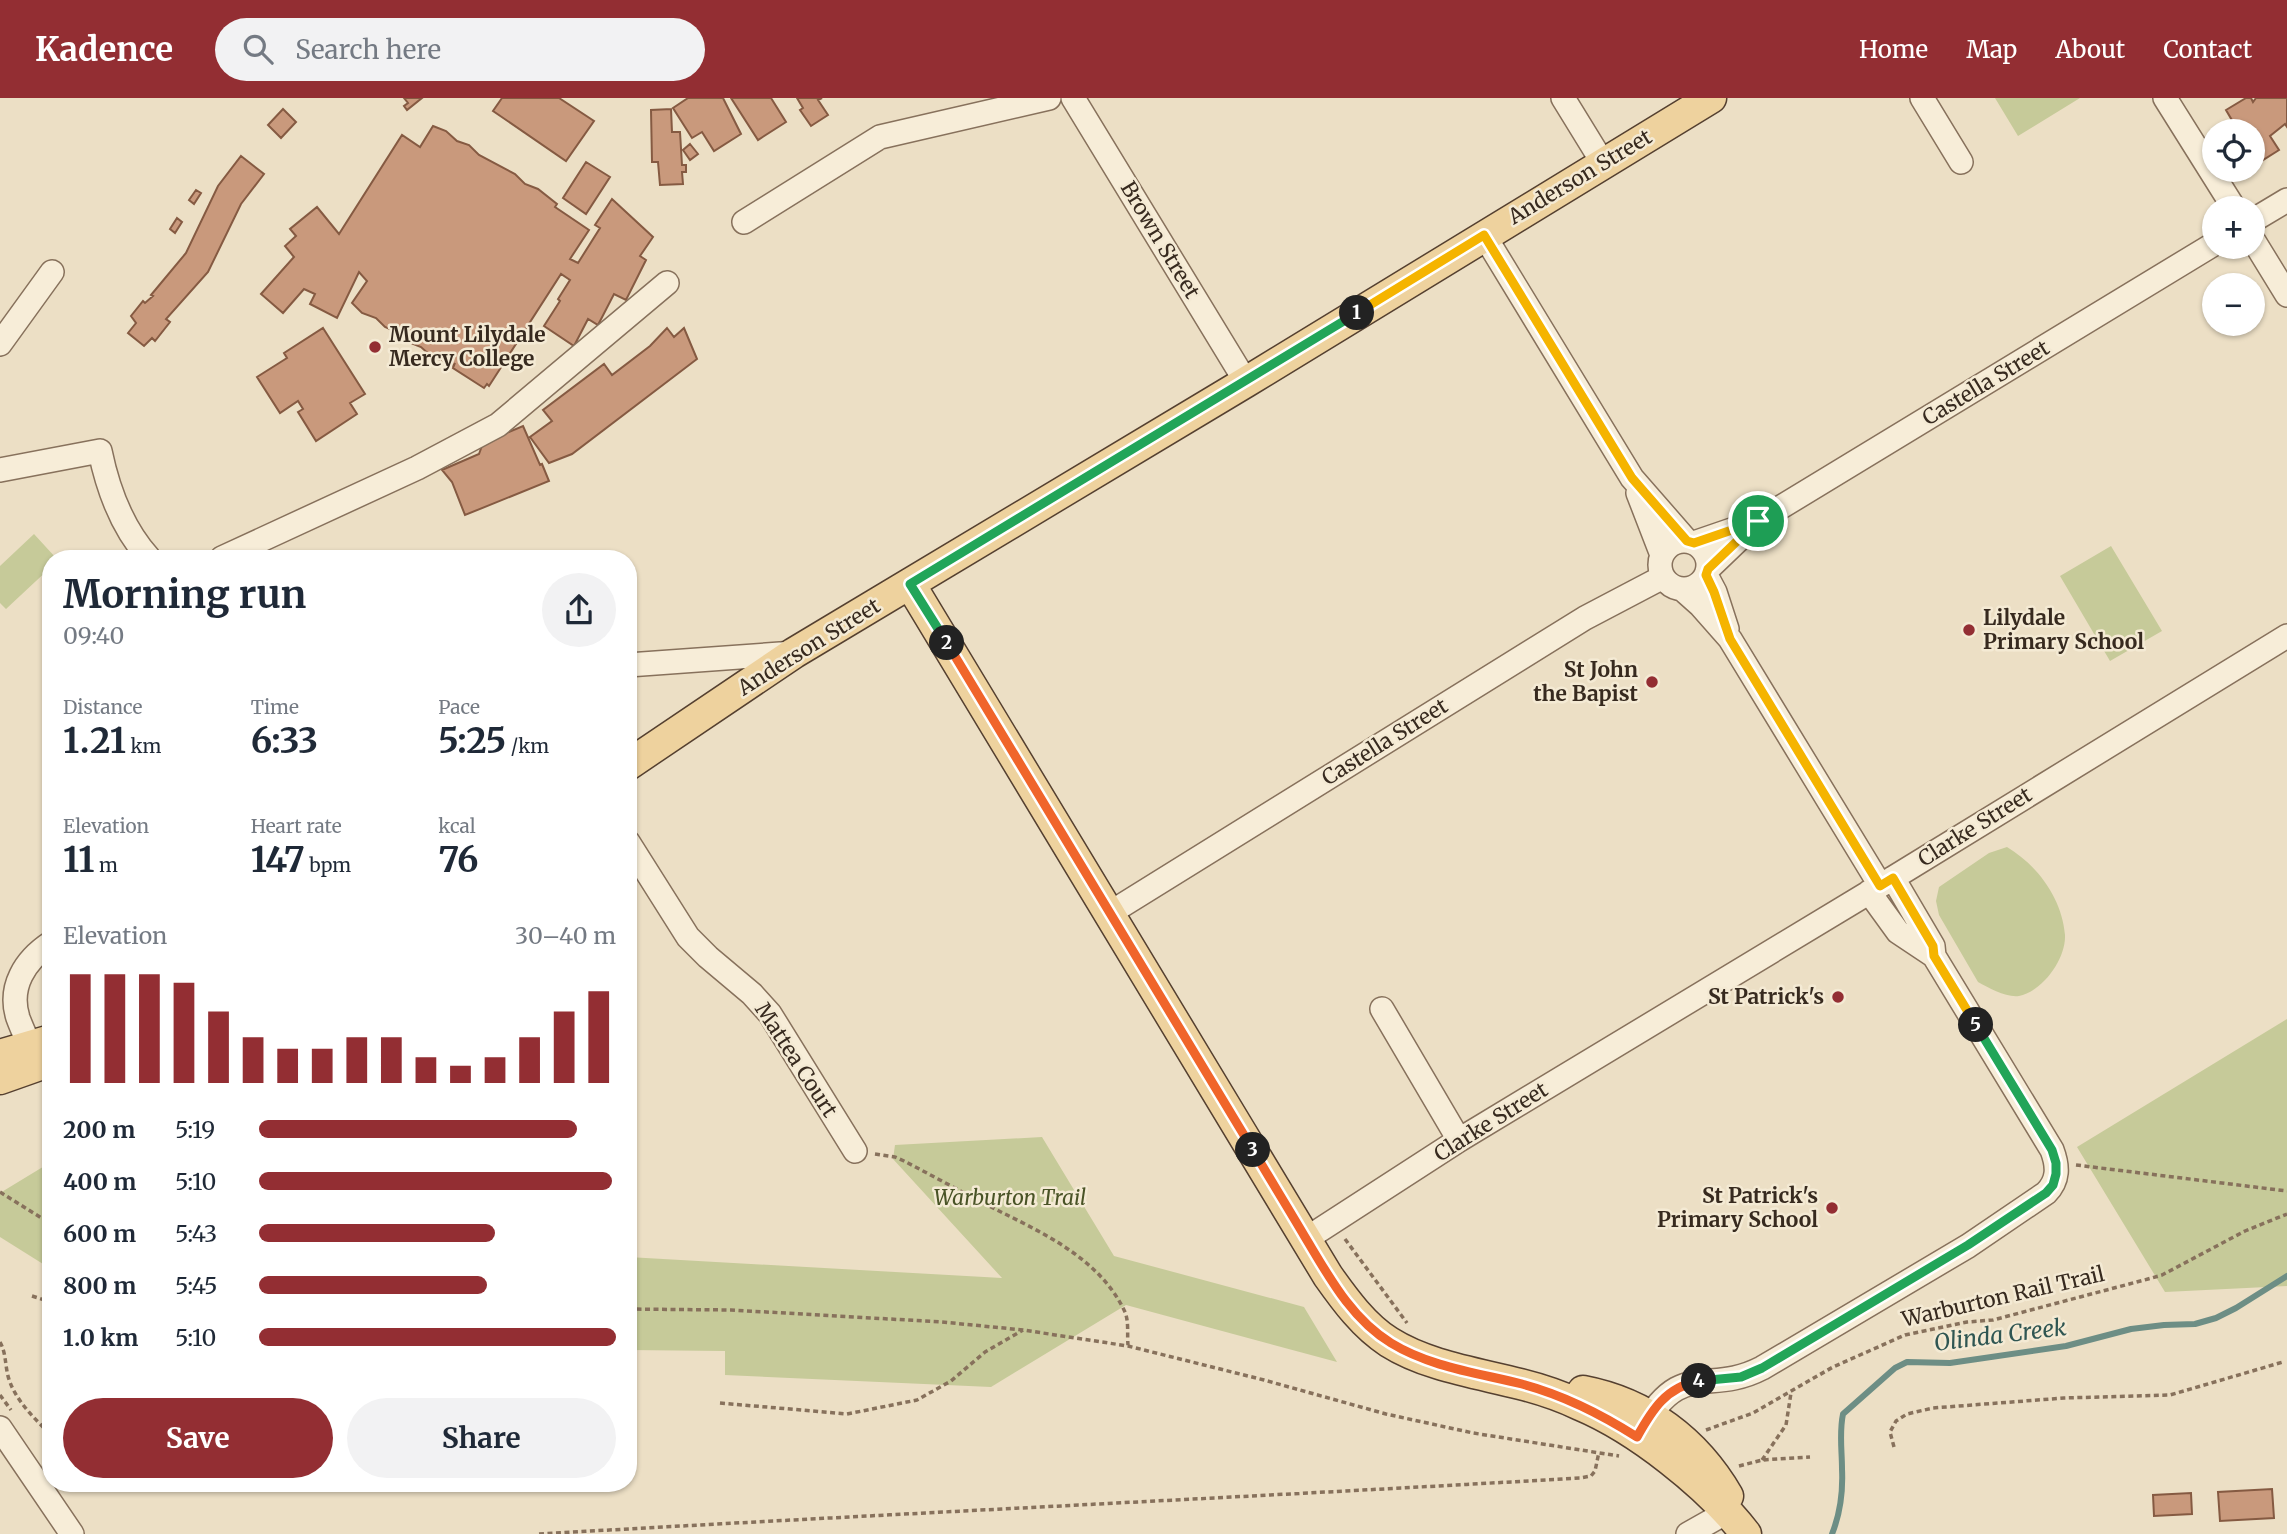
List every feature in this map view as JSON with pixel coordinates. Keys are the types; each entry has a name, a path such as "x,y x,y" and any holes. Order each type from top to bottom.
{"main road":[{"name":"Anderson Street","path":"637,759 794,653 1604,163 1678,106 1711,98"},
{"path":"910,584 1328,1276 1351,1307 1390,1342 1432,1361 1524,1385 1588,1392 1612,1398 1638,1437 1682,1471 1747,1534"},
{"path":"0,1055 42,1053"},
{"path":"0,1079 42,1053"},
{"path":"1638,1437 1672,1429 1689,1445 1724,1489 1747,1534"}],"street":[{"path":"744,222 880,137 1049,98"},
{"name":"Brown Street","path":"1073,98 1246,382"},
{"path":"1563,98 1604,163"},
{"path":"1922,98 1961,162"},
{"path":"2165,98 2226,196"},
{"path":"2265,213 2287,200"},
{"path":"1484,235 1632,478 1669,573 1730,639 1881,885 1898,932 1934,956 2052,1150 2056,1163 2055,1180 2046,1193 1968,1245 1756,1371 1741,1377 1692,1382 1678,1387 1658,1402 1638,1437"},
{"name":"Castella Street","path":"1707,572 1758,521 2202,251"},
{"path":"2265,259 2287,295"},
{"path":"0,344 52,272"},
{"path":"239,550 417,468 498,425 667,283"},
{"path":"0,470 100,451 106,478 121,516 144,550"},
{"path":"1632,478 1690,542 1705,554 1707,572 1730,639"},
{"name":"Castella Street","path":"1690,542 1758,521"},
{"path":"1669,573 1672,544 1690,542"},
{"path":"1669,573 1696,586 1707,572"},
{"name":"Castella Street","path":"1110,913 1585,618 1669,573"},
{"name":"Clarke Street","path":"1307,1239 1459,1140 2287,636"},
{"path":"637,663 794,653"},
{"name":"Mattea Court","path":"637,856 688,937 752,994 769,1014 855,1151"},
{"path":"42,950 30,960 16,986 15,998 18,1017 42,1053"},
{"path":"1382,1009 1459,1140"},
{"path":"0,1428 42,1490"},
{"path":"43,1492 72,1534"},
{"path":"1688,1534 1727,1512"}],"path":[{"path":"855,1151 895,1157 904,1161 1074,1252 1107,1285 1124,1312 1128,1346"},
{"path":"2056,1163 2287,1191"},
{"path":"0,1192 42,1218"},
{"name":"Warburton Rail Trail","path":"1689,1445 1703,1431 1753,1413 1856,1356 1905,1335 1954,1324 1993,1320 2155,1277 2245,1231 2287,1214"},
{"path":"32,1296 42,1299"},
{"path":"637,1309 731,1310 942,1322 1023,1330 1128,1346 1386,1414 1500,1439 1599,1452 1638,1437"},
{"path":"720,1403 847,1414 917,1400 951,1381 985,1352 1023,1330"},
{"path":"0,1342 5,1352 14,1393 42,1425"},
{"path":"1894,1447 1891,1432 1896,1421 1907,1414 1933,1408 2064,1398 2170,1395 2283,1362"},
{"path":"1762,1460 1786,1424 1791,1392"},
{"path":"539,1534 1580,1478 1591,1476 1595,1471 1599,1452"},
{"path":"1734,1467 1762,1460 1810,1457"}],"green space":[{"path":"1995,98 2080,98 2018,136"},
{"path":"34,534 49,550 42,550 42,575 6,609 0,603 0,566"},
{"path":"2111,546 2162,631 2110,661 2060,576"},
{"path":"2007,847 2028,863 2046,884 2059,908 2065,935 2062,954 2051,973 2036,988 2019,996 2004,994 1978,982 1939,915 1936,901 1939,887 1989,853"},
{"path":"2287,1019 2287,1286 2165,1292 2077,1147"},
{"name":"Warburton Trail","path":"1042,1137 1114,1256 1304,1307 1337,1362 1126,1305 991,1387 725,1375 725,1351 637,1350 637,1258 1002,1278 893,1159 895,1145"},
{"path":"42,1167 42,1263 0,1237 0,1193"}],"building":[{"path":"404,98 422,98 407,110 404,106 408,103"},
{"path":"502,98 559,98 594,121 566,161 493,111"},
{"path":"688,98 723,98 741,134 714,151 702,132 692,138 673,108"},
{"path":"731,98 771,98 786,122 758,140"},
{"path":"797,98 822,98 818,100 828,115 811,126 800,110 803,108"},
{"path":"2246,98 2251,98 2253,102 2256,98 2287,98 2287,127 2285,124 2270,136 2279,150 2265,159 2265,119 2231,119 2226,110"},
{"path":"283,109 296,122 281,138 268,125"},
{"path":"671,109 672,132 680,132 682,165 686,165 686,172 682,172 683,184 660,185 658,162 652,162 651,110"},
{"path":"433,126 446,131 457,141 469,145 479,155 515,174 525,184 538,189 557,204 555,207 589,230 570,259 578,263 600,228 595,225 612,199 653,237 640,256 646,260 626,300 614,294 598,325 588,319 574,346 544,326 570,280 561,274 489,386 487,384 484,388 453,368 455,363 453,366 431,356 399,333 385,327 376,318 362,313 352,303 367,281 359,272 337,318 310,304 315,294 304,289 283,313 261,294 294,257 285,246 296,236 290,229 317,207 339,234 402,135 420,147"},
{"path":"690,144 698,154 690,160 683,150"},
{"path":"241,156 264,174 241,204 208,272 166,319 170,322 155,341 152,338 144,346 128,333 136,323 131,316 143,301 145,303 153,296 151,295 186,253 218,186"},
{"path":"586,162 610,177 586,214 563,198"},
{"path":"196,190 201,193 194,204 189,200"},
{"path":"177,218 182,222 175,233 170,229"},
{"path":"323,328 365,394 350,403 357,414 316,441 298,412 303,409 298,401 280,413 257,377 287,358 284,353"},
{"path":"667,328 674,337 684,328 697,359 572,454 549,463 530,437 552,421 543,410 604,364 612,375 650,346"},
{"path":"523,426 549,481 465,515 452,482 442,470 479,454 483,443"},
{"path":"2272,1489 2274,1518 2220,1521 2218,1492"},
{"path":"2191,1493 2192,1514 2154,1516 2153,1495"}],"waterway":[{"name":"Olinda Creek","path":"1832,1534 1841,1494 1843,1414 1895,1368 1907,1362 1950,1363 2066,1346 2131,1329 2195,1324 2236,1308 2287,1276"}],"place":[{"name":"Mount Lilydale Mercy College","path":"375,347"},
{"name":"Lilydale Primary School","path":"1969,630"},
{"name":"St John the Bapist","path":"1652,682"},
{"name":"St Patrick's","path":"1838,997"},
{"name":"St Patrick's Primary School","path":"1832,1208"}],"route":[{"path":"1484,235 1632,478 1687,541 1694,543 1758,521 1708,569 1706,575 1730,639 1880,886 1893,878 1933,946 1934,956 2052,1150 2056,1174 2053,1185 2046,1193 1968,1245 1762,1368 1741,1377 1692,1382 1678,1387 1658,1402 1637,1437 1600,1414 1568,1400 1413,1354 1381,1337 1351,1307 1328,1276 910,584 1484,235"}]}
